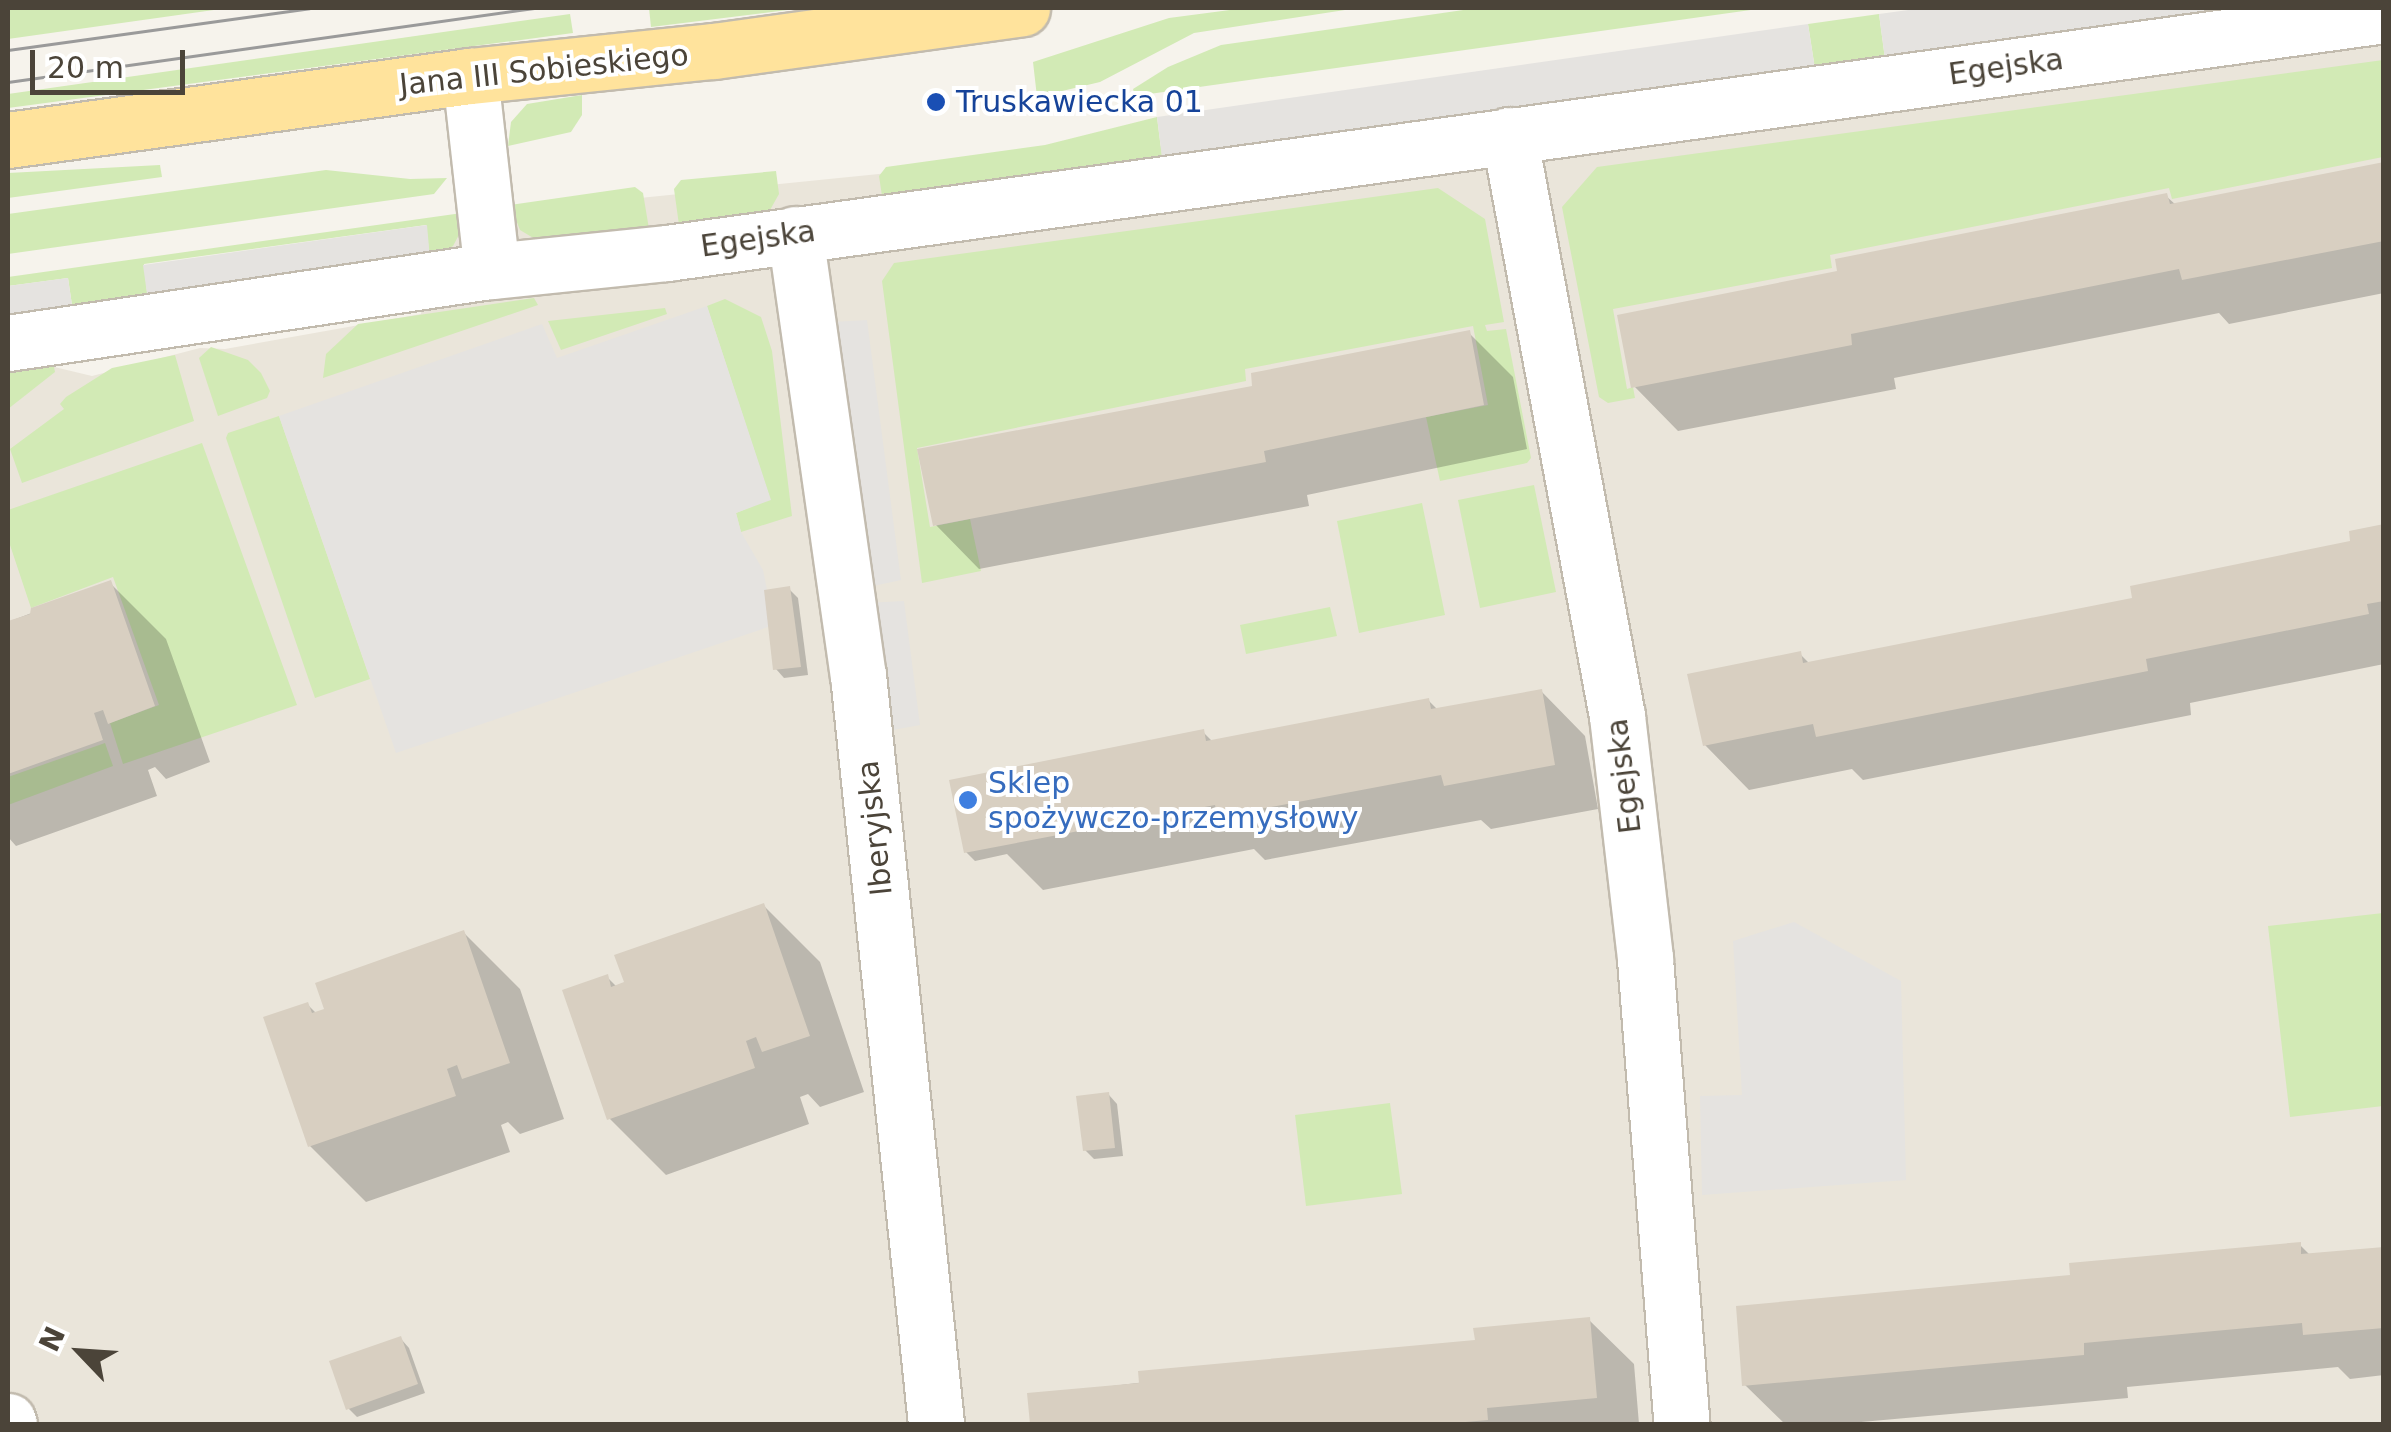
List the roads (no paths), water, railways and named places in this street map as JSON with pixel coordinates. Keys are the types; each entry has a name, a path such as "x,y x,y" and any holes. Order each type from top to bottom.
{"main road":[{"name":"Jana III Sobieskiego","path":"8,140 470,76 714,50 1022,8"}],"street":[{"name":"Egejska","path":"8,342 492,271 795,234 2384,16"},
{"path":"470,76 492,271"},
{"name":"Egejska","path":"1509,135 1618,716 1646,959 1682,1424"},
{"name":"Iberyjska","path":"795,234 858,675 936,1424"}],"tram line":[{"path":"8,50 309,8"},
{"path":"8,82 534,8"}],"place":[{"name":"Truskawiecka 01","path":"936,102"},
{"name":"Sklep spożywczo-przemysłowy","path":"968,800"}]}
